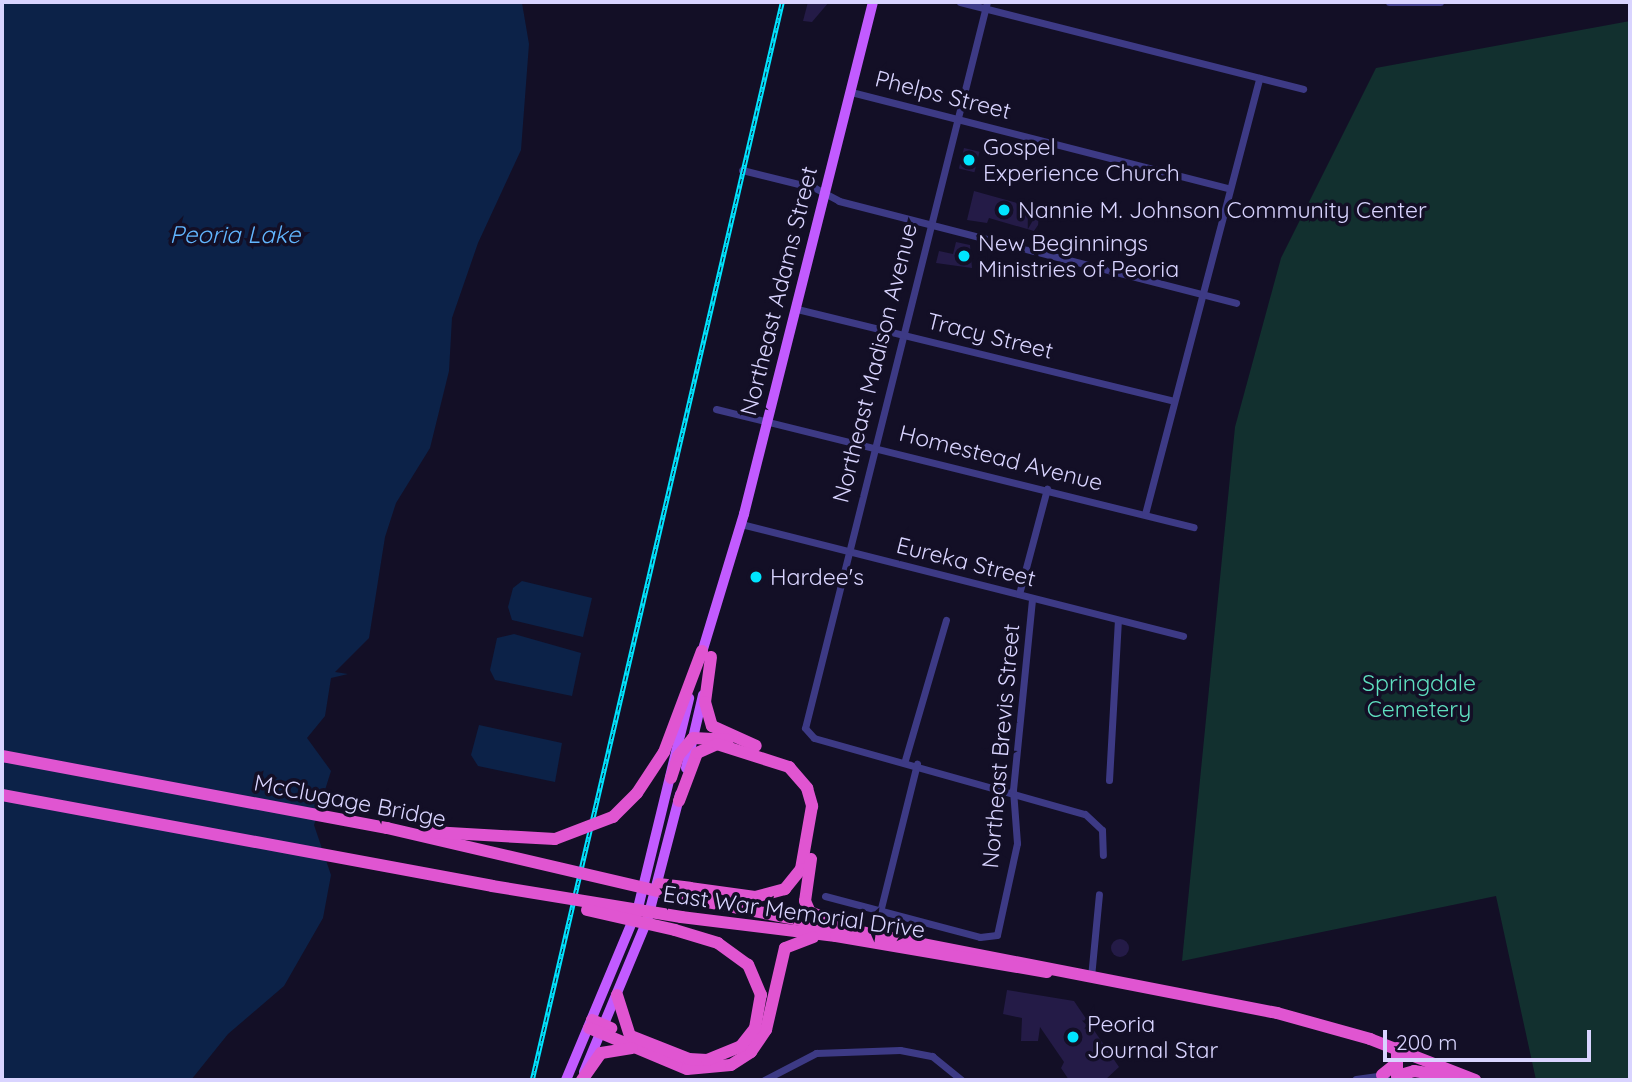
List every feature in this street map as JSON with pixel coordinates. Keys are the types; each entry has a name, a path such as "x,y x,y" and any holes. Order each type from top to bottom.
{"highway":[{"path":"707,654 705,702 712,726 770,751 801,769 818,803 804,892 808,908 819,917 869,935"},
{"path":"387,828 555,839 613,817 637,793 671,735 707,654"},
{"path":"671,778 678,756 694,738 709,734 770,751"},
{"path":"679,801 697,753 717,744 789,767 807,788 812,806 801,869 785,889 755,897 688,893"},
{"name":"McClugage Bridge","path":"2,756 387,828 578,872 688,893"},
{"path":"2,795 492,886 675,930 718,943 748,965 761,995 755,1028 741,1046 707,1060 689,1059 630,1036 596,1027"},
{"name":"East War Memorial Drive","path":"492,886 681,916 869,935"},
{"name":"East War Memorial Drive","path":"688,893 869,935 1277,1013 1397,1048 1475,1080"},
{"path":"596,1027 648,1052 695,1070 735,1063 751,1052 767,1028 787,945 821,936 869,935"},
{"path":"617,995 630,1036"},
{"path":"1396,1074 1397,1048"},
{"path":"581,1080 606,1051 648,1052"},
{"path":"1382,1075 1415,1071 1467,1080"}],"main road":[{"name":"Northeast Adams Street","path":"581,1080 596,1027 638,908 671,778 707,654 873,2"},
{"name":"Northeast Adams Street","path":"566,1080 617,995 654,900 694,738 707,654"}],"street":[{"path":"960,2 986,5 1303,89"},
{"path":"1389,2 1440,2"},
{"name":"Northeast Madison Avenue","path":"905,760 808,734 807,712 986,5"},
{"path":"1145,514 1259,78"},
{"name":"Phelps Street","path":"851,92 1229,188"},
{"path":"742,170 1236,303"},
{"name":"Tracy Street","path":"797,309 1174,401"},
{"name":"Homestead Avenue","path":"716,409 1194,527"},
{"name":"Northeast Brevis Street","path":"1019,594 1047,489"},
{"name":"Eureka Street","path":"741,524 1183,636"},
{"name":"Northeast Brevis Street","path":"880,912 996,937 1017,843 1013,790 1032,598"},
{"path":"946,620 905,760 1013,790 1084,814 1102,830 1102,855"},
{"path":"1109,780 1118,620"},
{"path":"825,896 880,912 917,764"},
{"path":"1091,977 1099,894"},
{"path":"764,1080 792,1061 827,1052 912,1050 942,1061 962,1080"},
{"path":"1356,1080 1382,1075"}],"green space":[{"name":"Springdale Cemetery","path":"1630,21 1630,1080 1536,1080 1496,896 1182,961 1235,427 1281,258 1376,68"}],"water":[{"name":"Peoria Lake","path":"2,2 522,3 529,44 521,150 478,243 452,318 449,371 430,448 396,503 385,537 369,638 335,672 348,674 331,678 325,716 307,738 331,771 314,825 331,875 323,918 284,986 228,1034 191,1080 2,1080"},
{"path":"522,581 592,598 583,637 512,620 508,607 513,588"},
{"path":"514,634 581,653 572,696 495,680 490,670 497,638"},
{"path":"479,725 562,743 555,782 478,766 471,755"}],"building":[{"path":"808,2 829,2 812,22 803,21"},
{"name":"Gospel Experience Church","path":"964,148 980,152 974,172 959,168"},
{"name":"Nannie M. Johnson Community Center","path":"974,191 1039,209 1038,227 1034,231 989,218 987,223 967,220"},
{"name":"New Beginnings Ministries of Peoria","path":"956,242 970,245 972,268 936,263 939,251 953,254"},
{"path":"1116,939 1124,939 1129,948 1127,955 1116,957 1111,952 1111,944"},
{"name":"Peoria Journal Star","path":"1007,990 1074,1001 1119,1067 1105,1080 1069,1080 1061,1068 1064,1062 1040,1027 1038,1041 1021,1041 1022,1018 1003,1014"}],"railway":[{"path":"532,1080 782,2"}],"place":[{"name":"Gospel Experience Church","path":"969,160"},
{"name":"Nannie M. Johnson Community Center","path":"1004,210"},
{"name":"New Beginnings Ministries of Peoria","path":"964,256"},
{"name":"Hardee's","path":"756,577"},
{"name":"Peoria Journal Star","path":"1073,1037"}]}
